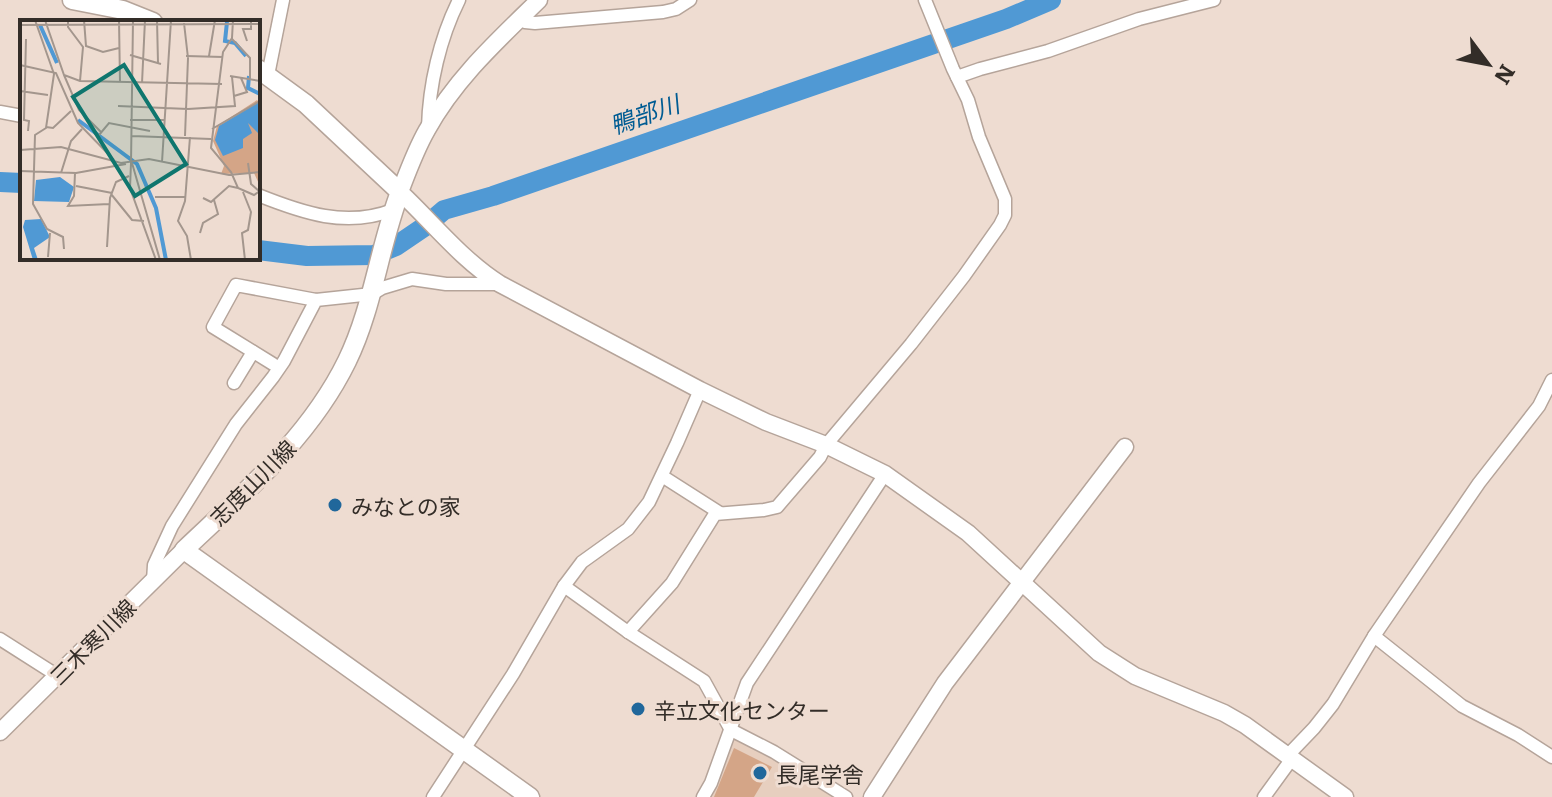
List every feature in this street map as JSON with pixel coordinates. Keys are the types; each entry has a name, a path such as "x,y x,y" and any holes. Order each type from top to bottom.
{"main road":[{"path":"72,0 123,10 148,20"},
{"path":"263,72 306,104 395,205"},
{"name":"志度山川線","path":"184,550 248,489 314,415 347,361 372,290 395,205"},
{"path":"184,550 530,797"}],"street":[{"path":"263,72 283,0"},
{"path":"428,128 429,105 444,34 459,0"},
{"path":"395,205 428,128 467,72 539,0"},
{"path":"519,19 535,23 663,12 676,9 690,0"},
{"path":"955,73 1048,51 1139,19 1214,0"},
{"path":"628,632 672,583 715,514 777,507 911,344 964,276 1005,215 1005,199 979,137 968,100 926,4"},
{"path":"0,112 20,116"},
{"path":"260,196 300,211 335,219 376,216 395,205 416,207 485,275 500,284 700,390 885,474 968,533 1099,653 1135,676 1224,713 1245,725 1345,797"},
{"path":"273,364 213,327 236,285 316,300 412,279 446,284 500,284"},
{"path":"153,581 154,565 172,526 236,424 284,361 316,300"},
{"path":"234,383 253,352"},
{"path":"1264,797 1288,764 1291,752 1333,704 1374,636 1479,483 1539,406 1552,380"},
{"path":"433,797 513,674 564,586 582,562 628,529 649,502 700,390"},
{"path":"872,797 945,683 1125,447"},
{"path":"703,797 711,783 747,683 885,474"},
{"path":"662,476 720,513"},
{"name":"三木寒川線","path":"0,732 184,550"},
{"path":"564,586 704,681 731,730 774,752 846,797"},
{"path":"1374,636 1462,706 1552,757"},
{"path":"0,639 58,676"}],"shaded area":[{"name":"長尾学舎","path":"736,735 841,797 706,797 730,737"},
{"path":"734,748 772,767 754,797 714,797"}],"waterway":[{"name":"鴨部川","path":"260,250 307,256 374,255 396,246 444,210 493,196 1006,19 1051,0"},
{"name":"鴨部川","path":"0,182 20,183"}],"place":[{"name":"みなとの家","path":"335,505"},
{"name":"辛立文化センター","path":"638,709"},
{"name":"長尾学舎","path":"760,773"}]}
